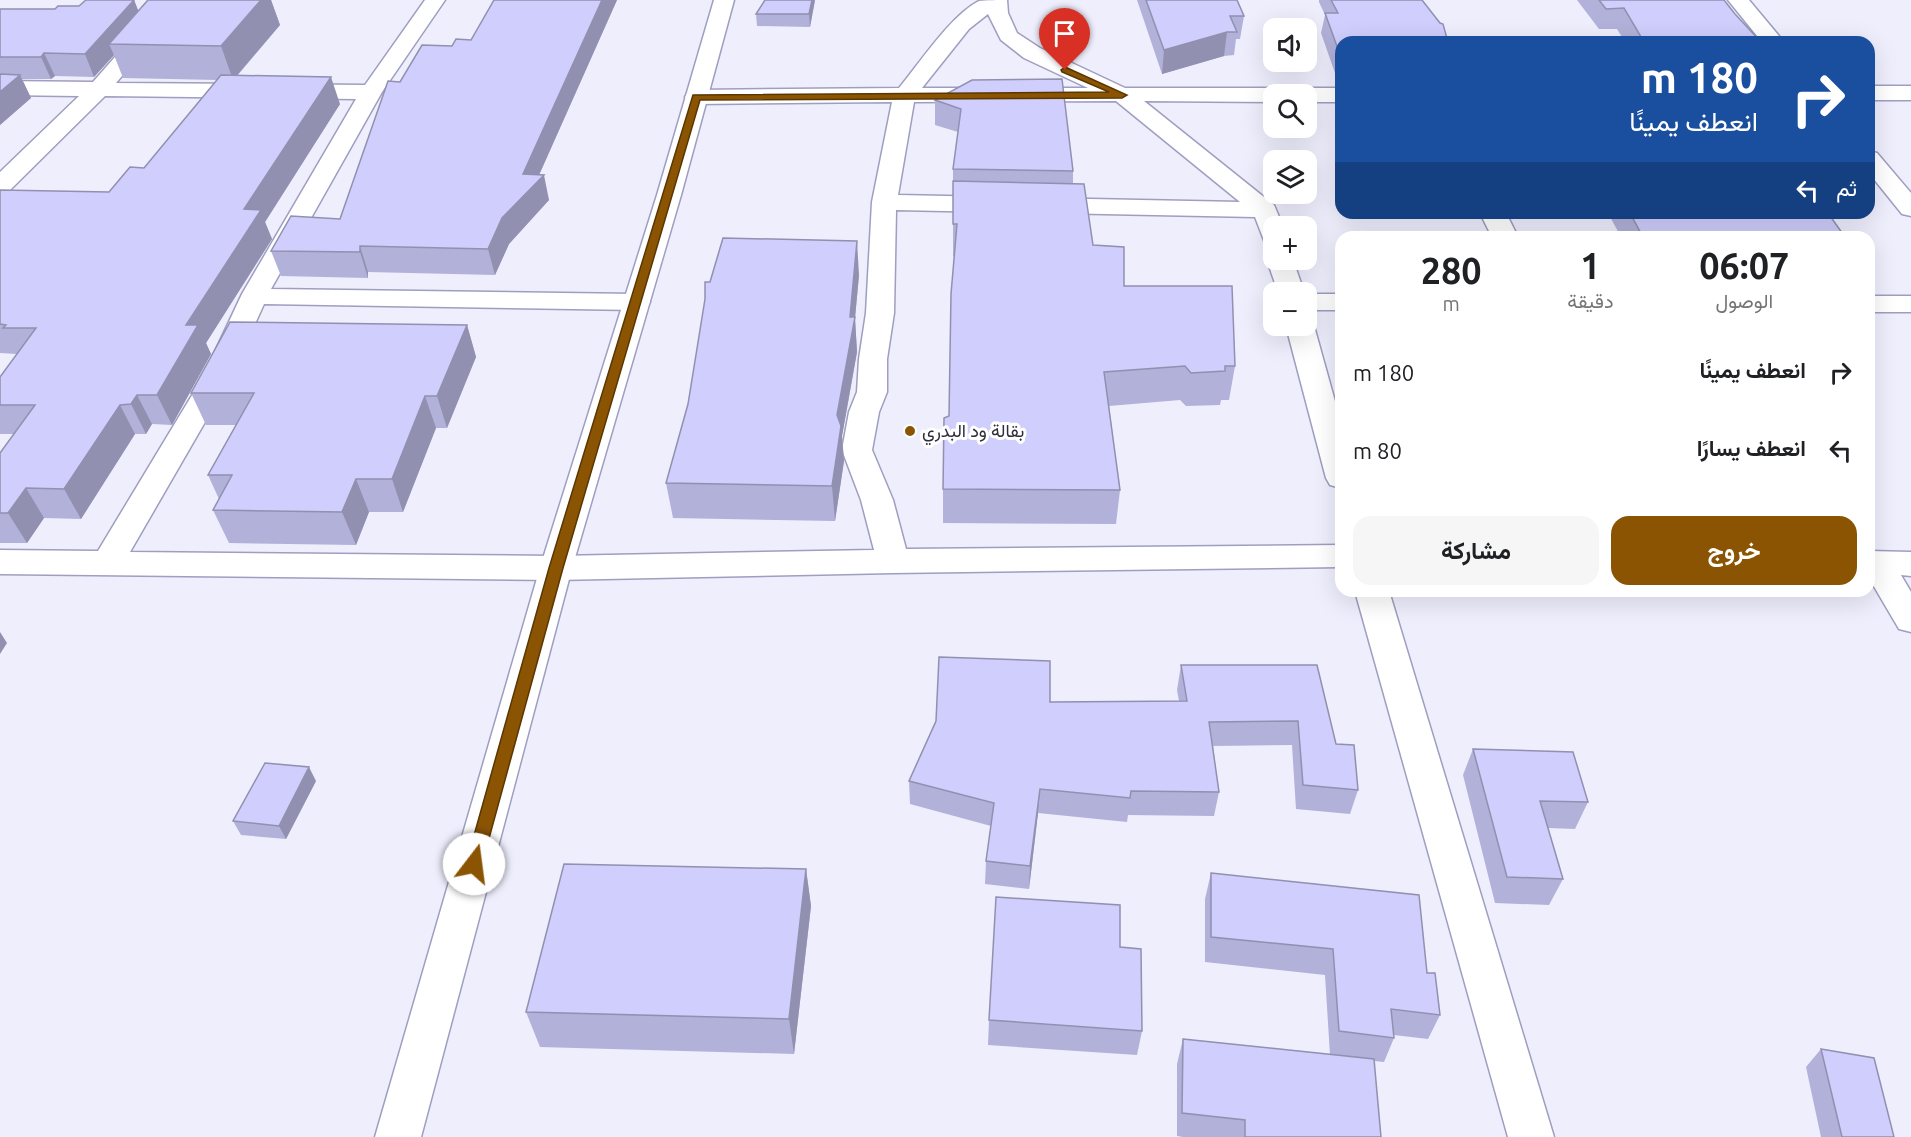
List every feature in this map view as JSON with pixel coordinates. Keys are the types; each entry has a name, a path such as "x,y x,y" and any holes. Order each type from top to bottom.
{"street":[{"path":"0,186 97,91 176,0"},
{"path":"108,562 217,377 255,294 371,92 435,0"},
{"path":"398,1137 556,568 724,0"},
{"path":"893,561 877,500 857,450 864,412 872,392 873,359 880,313 884,202 904,96 974,14 996,0 998,13 1008,36 1041,57 1122,95 1265,210 1267,216"},
{"path":"1738,0 1768,36"},
{"path":"0,88 97,91 371,92"},
{"path":"1875,93 1911,93"},
{"path":"696,97 1263,95"},
{"path":"1317,95 1335,95"},
{"path":"1875,165 1911,209"},
{"path":"884,202 1265,210"},
{"path":"255,294 293,298 636,302"},
{"path":"1317,302 1335,302"},
{"path":"1875,304 1911,304"},
{"path":"1303,336 1335,456"},
{"path":"0,562 556,568 893,561 1335,556"},
{"path":"1875,563 1911,564"},
{"path":"1875,566 1911,620"},
{"path":"1374,597 1531,1137"}],"building":[{"path":"86,0 134,0 85,54 44,53 41,57 0,57 0,9 55,9 58,6 79,6"},
{"path":"148,0 261,0 221,46 109,44"},
{"path":"494,0 602,0 523,174 544,175 502,218 488,249 360,246 360,252 271,251 291,216 340,219 388,81 400,82 422,45 452,46 456,39 471,40"},
{"path":"765,0 812,0 809,14 756,14"},
{"path":"1146,0 1237,0 1244,16 1230,16 1237,32 1227,32 1164,50"},
{"path":"1331,0 1422,0 1443,24 1446,36 1335,36 1335,41 1325,13 1338,13"},
{"path":"1599,0 1724,0 1755,36 1640,36 1624,8 1606,9"},
{"path":"0,74 20,75 0,92"},
{"path":"221,75 331,77 244,209 261,210 186,325 198,325 157,395 137,395 131,404 120,405 64,489 26,488 8,513 0,513 0,453 35,405 0,405 0,377 36,328 3,328 6,325 0,324 0,190 109,192 130,167 144,168"},
{"path":"1062,79 1073,171 953,169 961,109 935,100 972,80"},
{"path":"953,181 1084,184 1093,245 1124,247 1124,286 1232,286 1235,366 1225,366 1225,371 1191,373 1185,366 1104,372 1120,490 943,489 944,418 949,416 951,294 957,224 953,224"},
{"path":"1633,219 1832,219 1841,231 1640,231"},
{"path":"723,238 857,241 850,317 855,317 837,415 841,426 832,486 666,483 688,404 705,299 705,282 710,282"},
{"path":"230,322 467,325 437,396 425,396 392,479 356,479 342,512 213,510 232,475 208,475 254,393 191,393"},
{"path":"939,657 1050,661 1050,702 1187,701 1181,665 1317,665 1336,744 1354,745 1358,790 1303,785 1298,721 1209,722 1219,792 1131,791 1130,798 1040,789 1030,866 986,861 994,803 909,781 936,721"},
{"path":"1473,749 1573,752 1588,802 1540,801 1563,879 1507,877"},
{"path":"265,763 309,767 279,826 233,821"},
{"path":"564,864 806,869 789,1019 526,1012"},
{"path":"1211,873 1419,895 1427,973 1435,973 1440,1015 1391,1009 1394,1038 1339,1031 1333,949 1211,937"},
{"path":"996,897 1120,905 1120,947 1141,949 1142,1031 989,1020"},
{"path":"1183,1039 1374,1059 1381,1137 1245,1137 1245,1120 1182,1113"},
{"path":"1821,1049 1874,1058 1894,1137 1842,1137"}],"place":[{"name":"بقالة ود البدري","path":"910,431"}],"route":[{"path":"474,864 556,568 669,195 696,97 1122,95 1065,70"}]}
